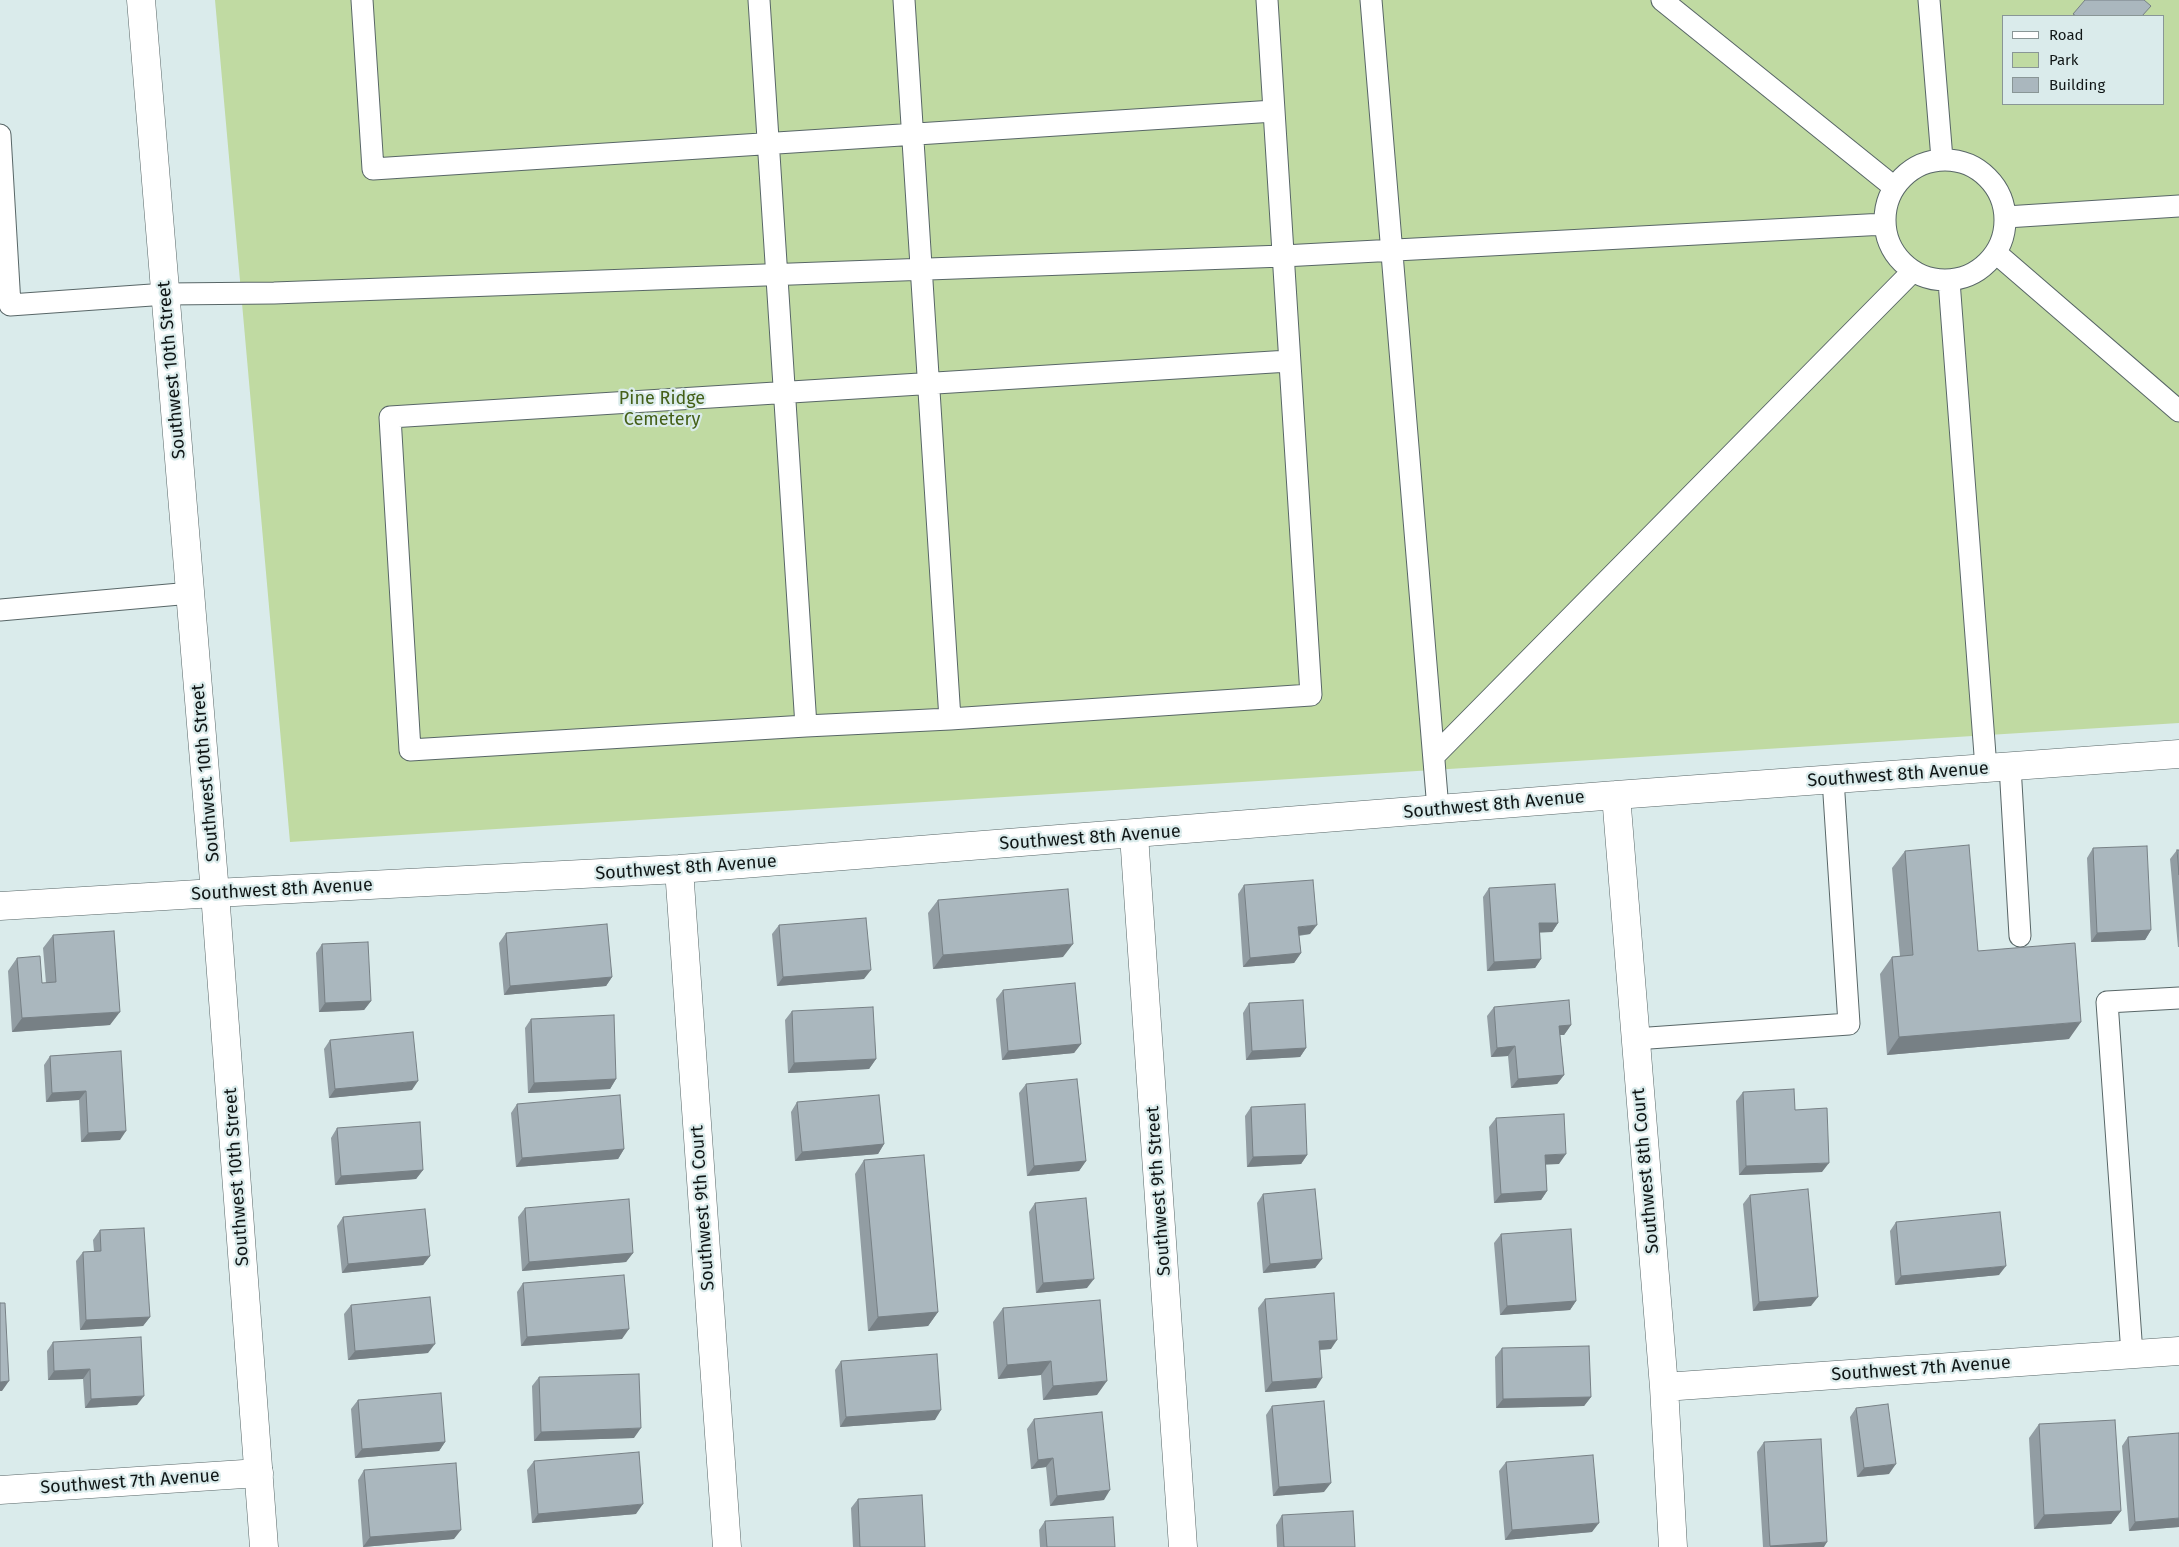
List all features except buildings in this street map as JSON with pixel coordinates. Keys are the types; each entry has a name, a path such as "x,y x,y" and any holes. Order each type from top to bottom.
{"street":[{"name":"Southwest 10th Street","path":"141,0 215,892 264,1547"},
{"name":"Southwest 8th Avenue","path":"0,906 215,892 679,869 1134,835 1616,795 2179,754"},
{"name":"Southwest 8th Court","path":"1616,795 1664,1387 1673,1547"},
{"name":"Southwest 9th Street","path":"1134,835 1183,1547"},
{"name":"Southwest 9th Court","path":"679,869 727,1547"},
{"name":"Southwest 7th Avenue","path":"1664,1387 2179,1351"},
{"name":"Southwest 7th Avenue","path":"0,1490 259,1473"}],"lane":[{"path":"362,0 373,169 1274,111"},
{"path":"759,0 806,726"},
{"path":"904,0 950,719"},
{"path":"1267,0 1283,256 1290,362 1311,695 950,719 410,750 390,418 1290,362"},
{"path":"1371,0 1438,809"},
{"path":"1662,0 1894,187"},
{"path":"1929,0 1942,159"},
{"path":"0,135 5,306 166,294 284,292 1283,256 1885,224"},
{"path":"1942,159 1960,161 1978,169 1992,182 2002,198 2006,217 2004,236 1996,253 1984,267 1967,277 1949,281 1930,279 1912,272 1898,259 1888,242 1885,224 1886,205 1894,187 1907,173 1923,163 1942,159"},
{"path":"2006,217 2179,206"},
{"path":"1996,253 2179,411"},
{"path":"1434,756 1912,272"},
{"path":"1949,281 1998,767 2020,936"},
{"path":"0,610 191,593"},
{"path":"1635,1039 1849,1024 1833,779"},
{"path":"2132,1354 2107,1002 2179,998"}],"green space":[{"name":"Pine Ridge Cemetery","path":"215,0 2179,0 2179,723 290,842"}]}
